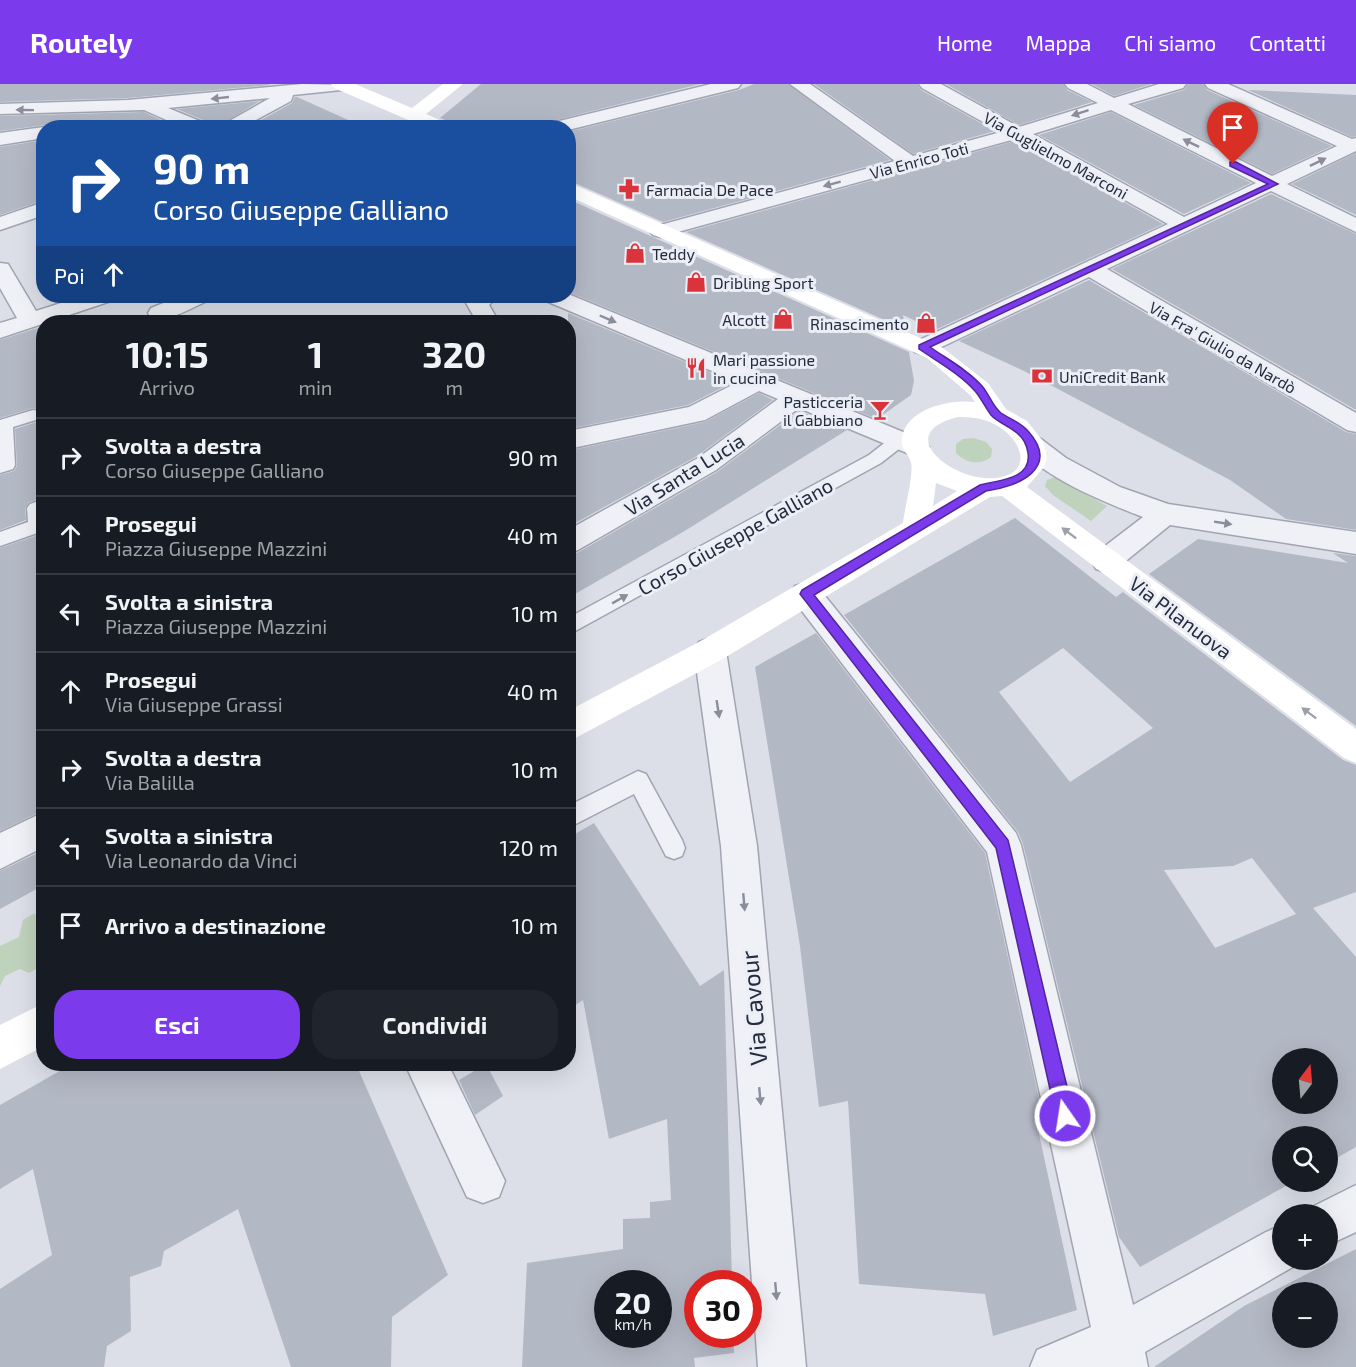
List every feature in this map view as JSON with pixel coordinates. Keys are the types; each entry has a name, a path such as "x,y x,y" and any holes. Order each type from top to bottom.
{"street":[{"path":"125,107 129,84"},
{"path":"0,109 70,110 125,107 251,89 295,90 342,84 427,120"},
{"path":"415,114 454,84"},
{"path":"576,122 732,84"},
{"path":"799,84 909,162"},
{"name":"Via Guglielmo Marconi","path":"928,84 1184,225"},
{"path":"1074,84 1356,226"},
{"name":"Via Enrico Toti","path":"660,231 1017,133 1177,84"},
{"path":"1214,84 1354,145"},
{"path":"242,120 279,102 295,90"},
{"path":"147,105 182,120"},
{"path":"63,120 70,110"},
{"path":"0,139 36,133"},
{"path":"922,347 1354,145"},
{"path":"576,192 935,353 979,389 996,414"},
{"path":"0,224 36,211"},
{"path":"0,269 38,315"},
{"name":"Via Fra' Giulio da Nardò","path":"1091,269 1356,424"},
{"path":"52,315 84,303"},
{"path":"150,303 161,315"},
{"path":"169,315 188,303"},
{"path":"571,303 758,381 913,451 951,480 995,486"},
{"path":"0,331 36,320"},
{"path":"916,528 913,451 915,437 919,427 926,419 949,366"},
{"path":"576,438 696,414 758,381"},
{"name":"Via Santa Lucia","path":"576,538 707,464 795,398"},
{"path":"926,419 940,412 958,409 996,414 1012,423 1024,433 1032,445 1057,464 1110,494 1165,514 1356,543"},
{"path":"576,724 710,651 916,528 995,486 1021,478 1030,469 1034,457 1032,445"},
{"name":"Via Pilanuova","path":"995,486 1106,561 1356,748"},
{"path":"1106,561 1165,514"},
{"path":"806,594 1003,845 1120,1354"},
{"name":"Via Cavour","path":"710,651 740,846 782,1367"},
{"path":"0,852 36,832"},
{"path":"0,1048 36,1028"},
{"path":"429,1071 483,1181"},
{"path":"1338,1217 1356,1207"},
{"path":"1054,1367 1120,1354 1272,1255"}],"lane":[{"path":"0,467 7,465 5,424 33,415"},
{"name":"Corso Giuseppe Galliano","path":"576,623 875,459 913,451"},
{"path":"0,539 36,526"},
{"path":"576,814 638,781 674,848"}],"green space":[{"path":"974,438 986,442 992,449 991,457 987,460 973,462 956,453 956,444 963,439"},
{"path":"1055,477 1107,506 1091,521 1053,495 1045,486 1047,480"},
{"path":"35,913 36,969 29,973 20,969 5,976 0,986 0,946 19,937 23,920"}],"building":[{"path":"0,84 270,85 128,98 0,102"},
{"path":"481,84 700,84 556,120 445,120 440,118"},
{"path":"754,84 788,84 890,160 663,222 576,184 576,130 739,90"},
{"path":"814,84 917,84 921,90 995,131 913,154"},
{"path":"946,84 1063,84 1067,90 1092,102 1019,125"},
{"path":"1092,84 1151,84 1114,96"},
{"path":"1188,84 1203,84 1207,90 1332,146 1272,174 1134,105 1184,90"},
{"path":"1248,90 1356,95 1356,136 1352,137"},
{"path":"297,97 348,120 261,120 292,103"},
{"path":"260,101 228,120 203,120 177,109"},
{"path":"144,112 160,120 36,120 36,126 0,131 0,116"},
{"path":"1111,112 1251,183 1184,214 1039,135"},
{"path":"36,141 36,203 0,215 0,147"},
{"path":"1015,141 1163,224 935,330 903,315 905,329 686,232"},
{"path":"1356,153 1356,215 1292,184"},
{"path":"1271,194 1356,234 1356,410 1112,269"},
{"path":"576,203 909,352 914,381 911,395 877,419 576,295"},
{"path":"1089,280 1346,432 1356,434 1356,530 1286,519 1230,480 1024,371 959,341"},
{"path":"576,316 733,382 688,405 576,427"},
{"path":"36,329 36,409 0,418 0,340"},
{"path":"759,393 773,400 697,456 576,523 576,449 705,422"},
{"path":"799,411 847,430 683,532 576,593 576,553 717,472"},
{"path":"36,422 36,500 29,502 25,508 26,520 0,530 0,475 14,471 17,466 15,429"},
{"path":"1015,518 1116,597 1123,592 1343,760 1356,765 1356,892 1313,908 1356,957 1356,1147 1338,1157 1338,1126 1272,1126 1272,1192 1275,1192 1140,1267 1119,1237 1023,844 1018,832 844,615","holes":["1063,648 1153,728 1070,782 999,692","1252,858 1296,914 1215,948 1164,870 1233,866"]},
{"path":"36,536 36,814 0,831 0,548"},
{"path":"1198,539 1348,563 1333,553 1356,556 1356,726 1149,574"},
{"path":"816,633 985,853 1047,1135 1036,1120 1077,1310 993,1336 985,1294 859,1284 848,1101 819,1107 800,946 755,667"},
{"path":"594,823 700,986 724,970 732,1270 684,1270 684,1348 734,1348 734,1353 694,1358 695,1367 522,1367 527,1263 623,1249 623,1219 650,1218 650,1202 671,1200 667,1119 609,1139 583,1000 576,1005 576,833"},
{"path":"36,854 36,889 0,909 0,871"},
{"path":"60,1071 359,1071 448,1275 392,1317 391,1367 291,1367 238,1209 164,1251 161,1266 130,1277 131,1331 107,1346 104,1367 0,1367 0,1289 52,1255 33,1169 0,1189 0,1105"},
{"path":"474,1071 490,1071 503,1096 475,1115 459,1080"},
{"path":"1356,1249 1356,1367 1154,1367 1244,1306 1272,1292 1272,1348 1338,1348 1338,1282 1291,1282 1315,1270 1338,1270 1338,1258"}],"place":[{"name":"Farmacia De Pace","path":"629,189"},
{"name":"Teddy","path":"635,253"},
{"name":"Dribling Sport","path":"696,282"},
{"name":"Alcott","path":"783,319"},
{"name":"Rinascimento","path":"926,323"},
{"name":"Mari passione in cucina","path":"696,368"},
{"name":"UniCredit Bank","path":"1042,376"},
{"name":"Pasticceria il Gabbiano","path":"880,410"}],"route":[{"path":"1065,1116 1003,845 806,594 984,488 1006,485 1021,478 1030,469 1034,457 1032,445 1024,433 996,414 979,389 965,376 935,353 922,347 1274,184 1233,164"}]}
